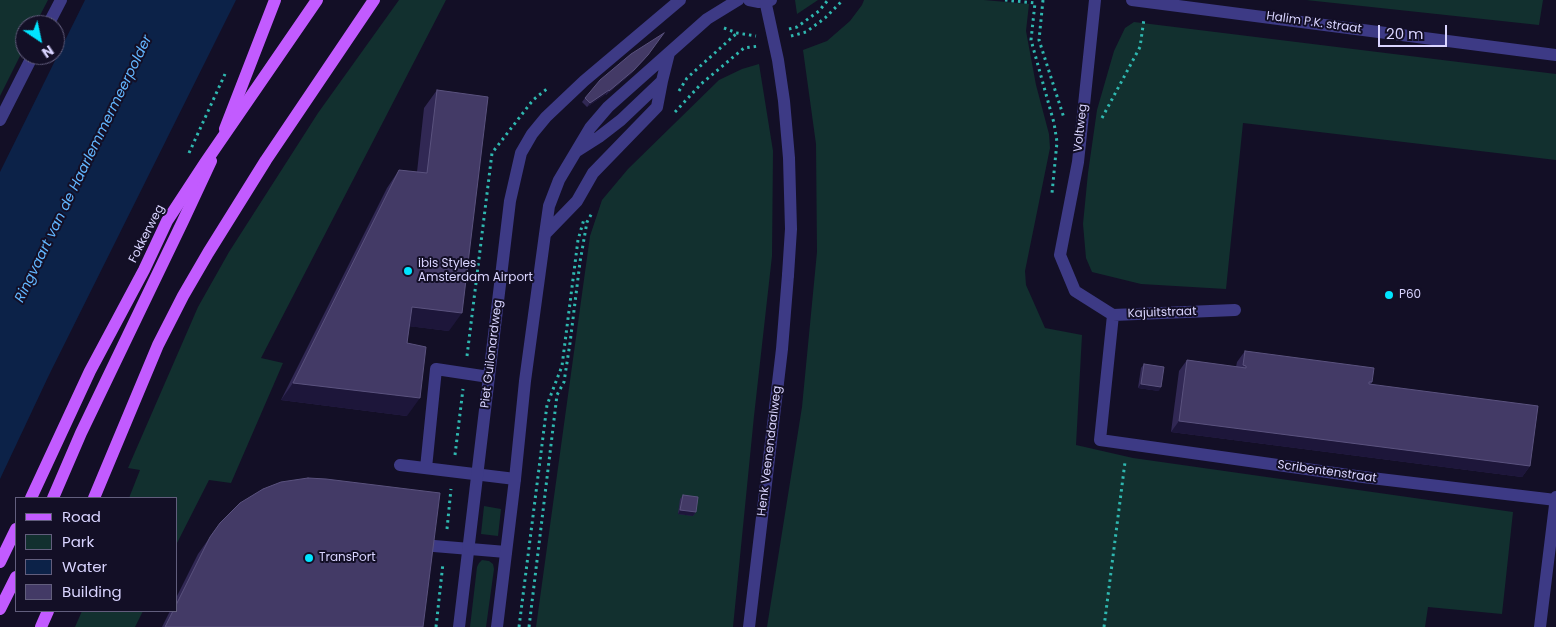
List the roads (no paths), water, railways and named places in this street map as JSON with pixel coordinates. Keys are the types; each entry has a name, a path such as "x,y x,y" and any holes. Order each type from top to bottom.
{"main road":[{"path":"53,497 85,424 184,221 225,129 275,0"},
{"name":"Fokkerweg","path":"31,497 90,371 144,270 167,222 205,163 317,0"},
{"path":"94,497 158,345 183,296 252,182 374,0"},
{"path":"0,562 15,531"},
{"path":"0,609 15,579"},
{"path":"42,627 48,612"}],"street":[{"path":"53,15 61,0"},
{"name":"Piet Guilonardweg","path":"459,627 510,202 516,169 532,134 546,117 584,81 680,0"},
{"path":"497,627 525,380 544,234 549,206 558,180 590,128 608,107 706,18 738,0"},
{"path":"749,0 759,2 770,0"},
{"name":"Henk Veenendaalweg","path":"749,627 782,349 791,229 789,158 784,101 778,60 765,0"},
{"name":"Voltweg","path":"1060,255 1078,162 1095,0"},
{"name":"Halim P.K. straat","path":"1132,0 1556,55"},
{"path":"544,234 577,201 593,173 656,107 669,53"},
{"path":"0,120 28,65"},
{"path":"575,152 621,120 662,81"},
{"name":"Kajuitstraat","path":"1060,255 1075,291 1113,315 1235,310"},
{"name":"Scribentenstraat","path":"1113,315 1100,440 1363,477 1556,498"},
{"path":"426,468 436,369 489,377"},
{"path":"400,465 515,479"},
{"path":"1540,627 1556,498"},
{"path":"434,546 506,552"}],"water":[{"name":"Ringvaart van de Haarlemmermeerpolder","path":"85,0 236,0 49,375 0,479 0,172 53,65 65,65 65,40"}],"place":[{"name":"ibis Styles Amsterdam Airport","path":"408,271"},
{"name":"P60","path":"1389,295"},
{"name":"TransPort","path":"309,558"}]}
